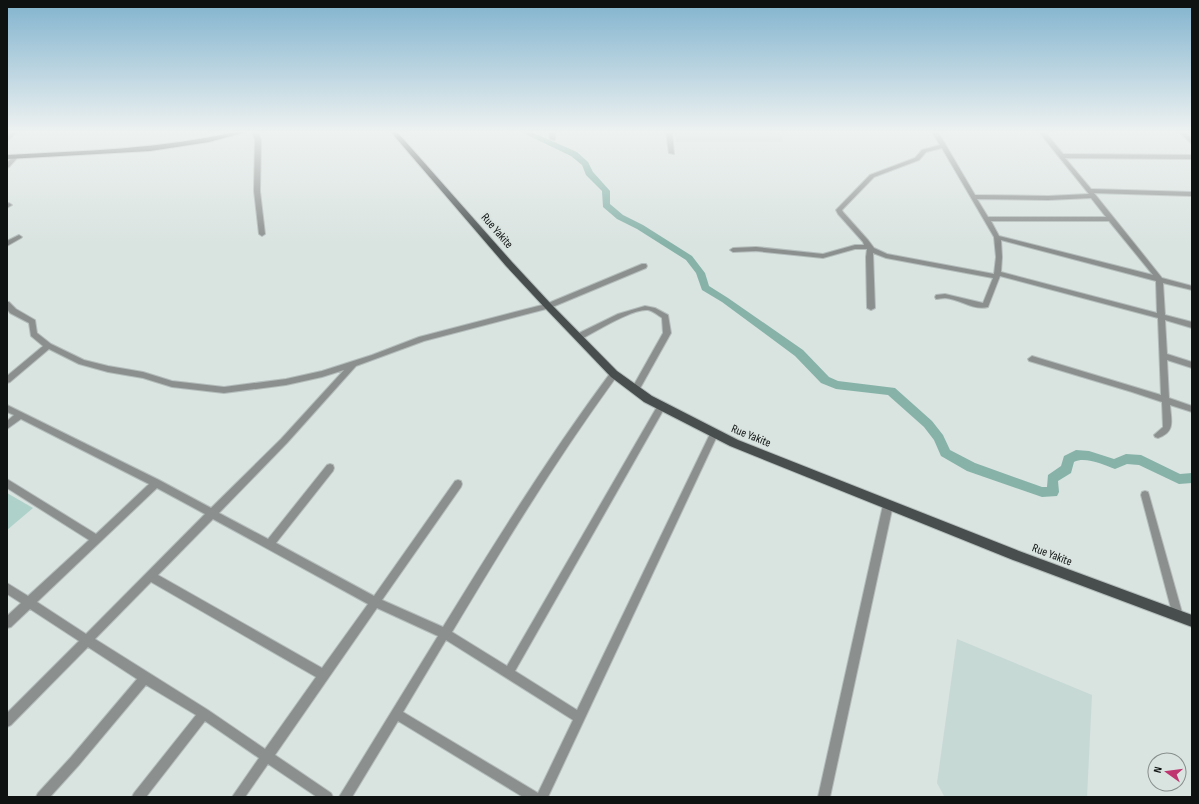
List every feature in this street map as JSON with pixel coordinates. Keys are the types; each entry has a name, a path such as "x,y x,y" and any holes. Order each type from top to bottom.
{"main road":[{"name":"Rue Yakite","path":"427,170 509,264 614,374 661,407 714,434 888,505 1192,621"}],"street":[{"path":"257,170 257,191 262,234"},
{"path":"871,308 870,248 866,240 842,216 839,210 872,176 889,170"},
{"path":"938,297 945,296 982,306 986,305 998,275 999,251 997,237 988,219 957,170"},
{"path":"1072,170 1159,279 1167,427 1164,432 1158,436"},
{"path":"974,197 1048,198 1091,194 1192,194"},
{"path":"988,219 1110,219"},
{"path":"7,244 19,237"},
{"path":"997,237 1192,288"},
{"path":"733,250 744,248 766,249 822,256 857,246 870,248 886,256 998,275 1192,326"},
{"path":"7,304 13,311 32,322 34,334 48,346 82,362 108,369 143,375 172,384 220,390 286,382 354,364 422,339 548,306 644,266"},
{"path":"578,337 627,314 645,308 665,317 667,333 636,390"},
{"path":"7,380 48,346"},
{"path":"1163,356 1192,365"},
{"path":"1032,359 1192,409"},
{"path":"7,721 284,441 354,364"},
{"path":"345,797 495,552 583,416 614,374"},
{"path":"509,672 661,407"},
{"path":"7,408 214,513 269,545 375,602 446,634 509,672 580,718"},
{"path":"7,426 20,415"},
{"path":"542,797 714,434"},
{"path":"269,545 330,468"},
{"path":"7,623 156,483"},
{"path":"7,484 96,540"},
{"path":"238,797 458,484"},
{"path":"1145,495 1178,616"},
{"path":"824,797 888,505"},
{"path":"152,576 324,675"},
{"path":"7,588 144,678 204,714 327,797"},
{"path":"42,797 75,761 144,678"},
{"path":"138,797 204,714"},
{"path":"396,714 534,797"}],"shaded area":[{"path":"957,639 1092,695 1087,797 944,796 937,783"}],"green space":[{"path":"7,493 33,508 7,530"}],"waterway":[{"path":"587,170 606,191 606,205 620,217 640,227 689,258 700,273 705,288 725,300 799,353 825,380 836,385 891,391 928,424 939,438 945,453 971,467 1042,492 1053,492 1052,479 1067,469 1068,459 1076,455 1089,456 1115,464 1126,459 1141,460 1179,479 1192,478"}]}
